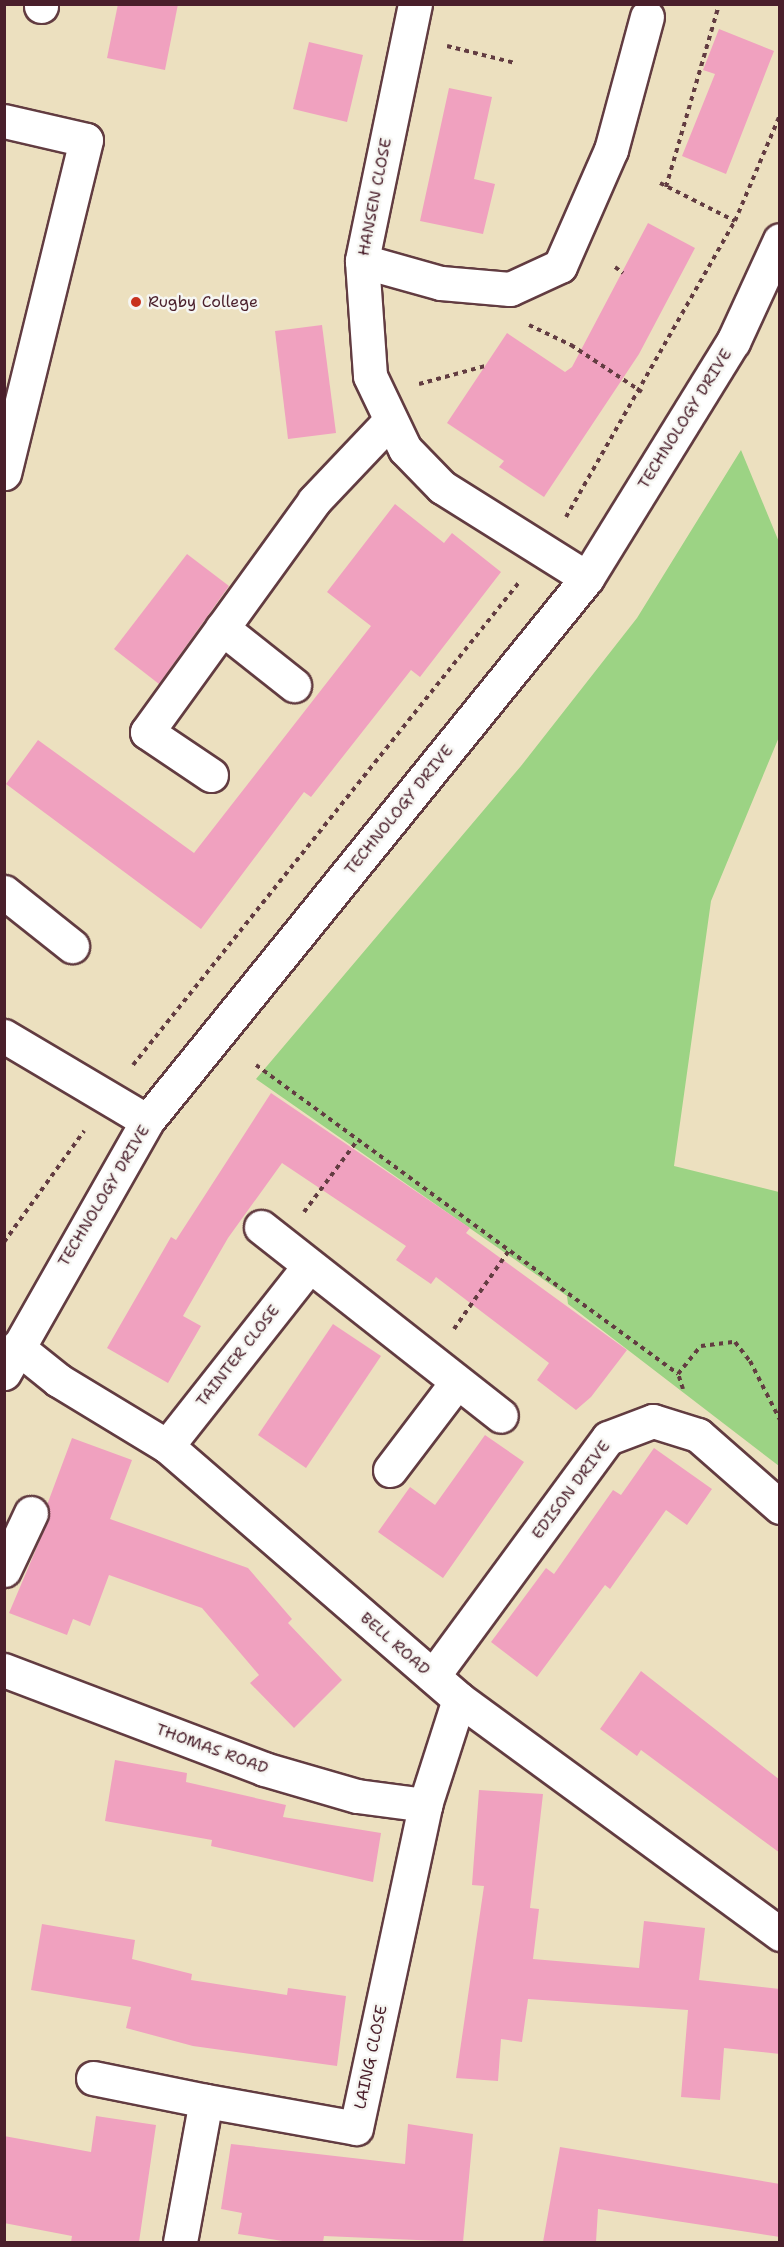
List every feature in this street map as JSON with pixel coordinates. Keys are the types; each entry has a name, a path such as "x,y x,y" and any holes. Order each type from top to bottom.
{"street":[{"name":"HANSEN CLOSE","path":"415,4 362,261 370,376 385,413 405,449 442,487 587,578"},
{"path":"362,261 441,283 510,289 560,266 611,150 647,17"},
{"path":"4,121 86,140 7,453"},
{"name":"TECHNOLOGY DRIVE","path":"11,1360 147,1121 587,578 733,342 780,240"},
{"path":"211,775 147,732 314,501 385,413"},
{"path":"222,628 294,685"},
{"path":"4,891 72,946"},
{"path":"4,1036 147,1121"},
{"path":"271,1235 430,1364 501,1416"},
{"name":"TAINTER CLOSE","path":"167,1446 309,1266"},
{"name":"BELL ROAD","path":"11,1360 58,1380 167,1446 459,1699 780,1934"},
{"path":"390,1470 456,1383"},
{"name":"EDISON DRIVE","path":"433,1676 608,1438 653,1421 698,1435 780,1507"},
{"path":"4,1570 31,1513"},
{"name":"THOMAS ROAD","path":"4,1670 264,1769 357,1796 425,1805"},
{"name":"LAING CLOSE","path":"206,2101 356,2128 425,1805 459,1699"},
{"path":"93,2078 206,2101 180,2242"}],"path":[{"path":"666,187 719,4"},
{"path":"435,43 515,63"},
{"path":"4,1242 108,1098 545,550 642,392 735,221 780,115"},
{"path":"660,183 735,221"},
{"path":"615,267 623,273"},
{"path":"486,287 495,310 571,345 642,392"},
{"path":"385,413 410,387 485,366"},
{"path":"256,1065 678,1374 698,1435"},
{"path":"271,1235 357,1141"},
{"path":"430,1364 510,1249"},
{"path":"678,1374 701,1346 735,1342 750,1361 780,1420"}],"green space":[{"path":"741,450 779,542 779,737 711,901 674,1166 779,1192 779,1466 568,1304 567,1296 256,1079 521,766 637,618"}],"building":[{"path":"118,4 178,4 165,70 107,58"},
{"path":"719,29 774,51 726,174 682,156 715,74 703,70"},
{"path":"309,42 363,55 347,122 293,109"},
{"path":"449,88 492,97 474,179 495,184 483,234 420,221"},
{"path":"648,223 695,248 639,354 544,497 499,467 504,461 447,423 507,333 565,372 572,367"},
{"path":"322,325 336,433 288,439 275,331"},
{"path":"395,504 444,543 452,533 501,572 420,677 411,670 311,797 304,792 201,929 6,784 38,740 194,853 371,626 327,592"},
{"path":"187,554 229,586 159,684 114,649"},
{"path":"271,1093 470,1228 466,1233 627,1350 591,1397 576,1410 537,1380 549,1363 436,1277 431,1284 396,1260 406,1246 282,1163 228,1238 183,1316 201,1326 168,1383 107,1348 171,1237 176,1240"},
{"path":"333,1324 381,1356 306,1468 258,1435"},
{"path":"485,1435 524,1462 443,1578 378,1532 410,1487 435,1505"},
{"path":"72,1438 132,1460 110,1519 248,1568 292,1619 288,1623 342,1680 294,1728 250,1683 259,1675 202,1608 109,1575 90,1626 73,1619 67,1635 9,1613 48,1521 47,1505"},
{"path":"654,1448 712,1489 687,1525 666,1510 610,1589 605,1585 537,1677 491,1642 546,1568 554,1574 613,1490 621,1495"},
{"path":"641,1671 780,1780 780,1853 641,1750 637,1756 600,1729"},
{"path":"115,1760 187,1773 186,1782 286,1805 283,1817 381,1833 373,1882 211,1846 212,1840 105,1821"},
{"path":"479,1790 543,1794 530,1908 539,1909 533,1959 639,1968 644,1921 705,1928 699,1980 780,1989 780,2054 724,2048 720,2100 681,2097 688,2010 528,1999 522,2042 501,2039 498,2081 456,2078 484,1886 472,1885"},
{"path":"42,1924 135,1940 132,1959 192,1974 191,1980 287,1995 288,1988 346,1996 337,2066 193,2046 126,2028 131,2007 31,1990"},
{"path":"96,2116 156,2125 139,2242 71,2242 72,2236 4,2223 4,2136 91,2152"},
{"path":"408,2124 473,2134 463,2242 324,2236 323,2242 289,2242 238,2234 242,2213 221,2209 231,2144 405,2164"},
{"path":"560,2147 780,2184 780,2237 598,2209 596,2242 543,2242"}],"place":[{"name":"Rugby College","path":"136,302"}]}
